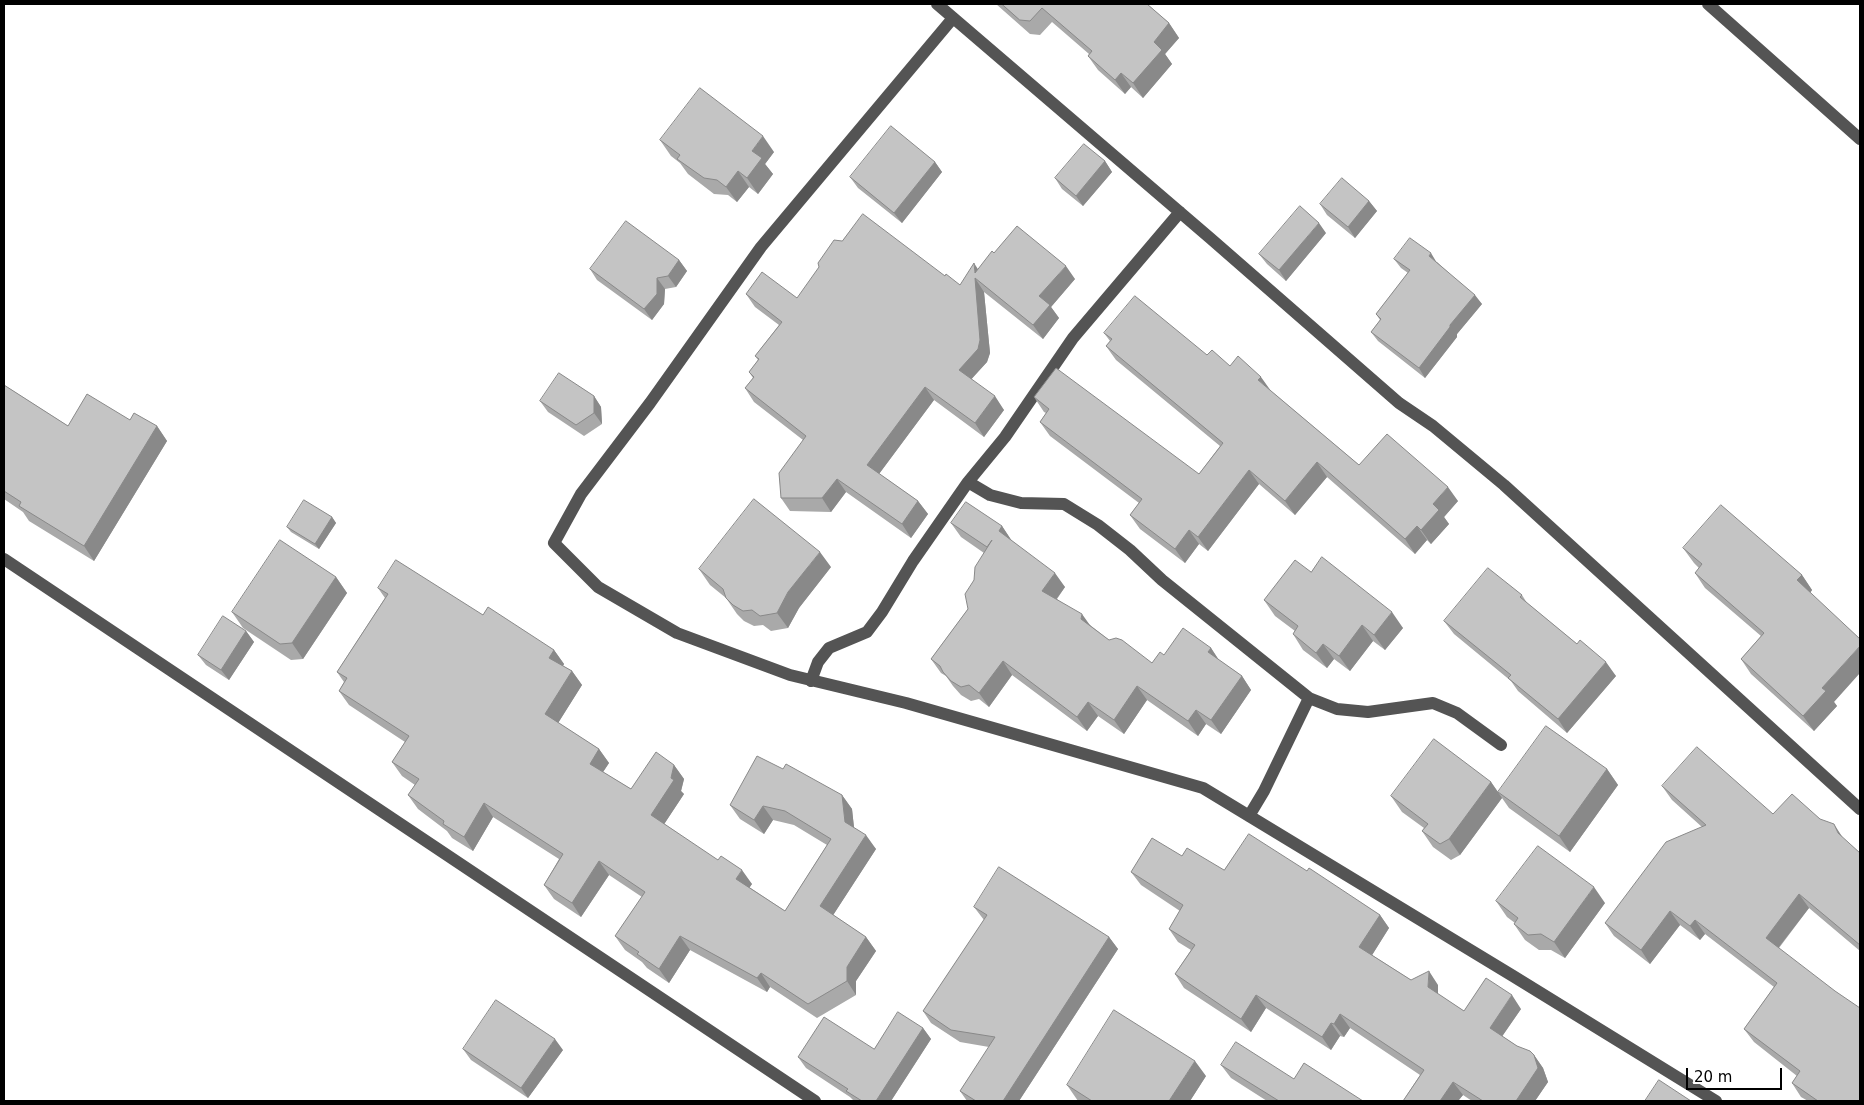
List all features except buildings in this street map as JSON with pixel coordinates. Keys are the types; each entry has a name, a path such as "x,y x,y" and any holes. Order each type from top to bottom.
{"street":[{"path":"937,4 1399,403 1433,426 1504,486 1860,809"},
{"path":"1708,4 1860,140"},
{"path":"953,18 761,247 650,403 581,494 554,543 598,587 677,633 790,676 906,703 1203,788 1716,1101"},
{"path":"811,680 818,662 829,648 867,632 968,482 1005,438 1073,338 1180,212"},
{"path":"968,482 990,495 1006,499 1021,502 1064,504 1130,550 1162,580 1309,698 1337,709 1368,712 1433,704 1457,713 1501,744"},
{"path":"4,559 815,1101"},
{"path":"1249,816 1264,791 1309,698"}]}
